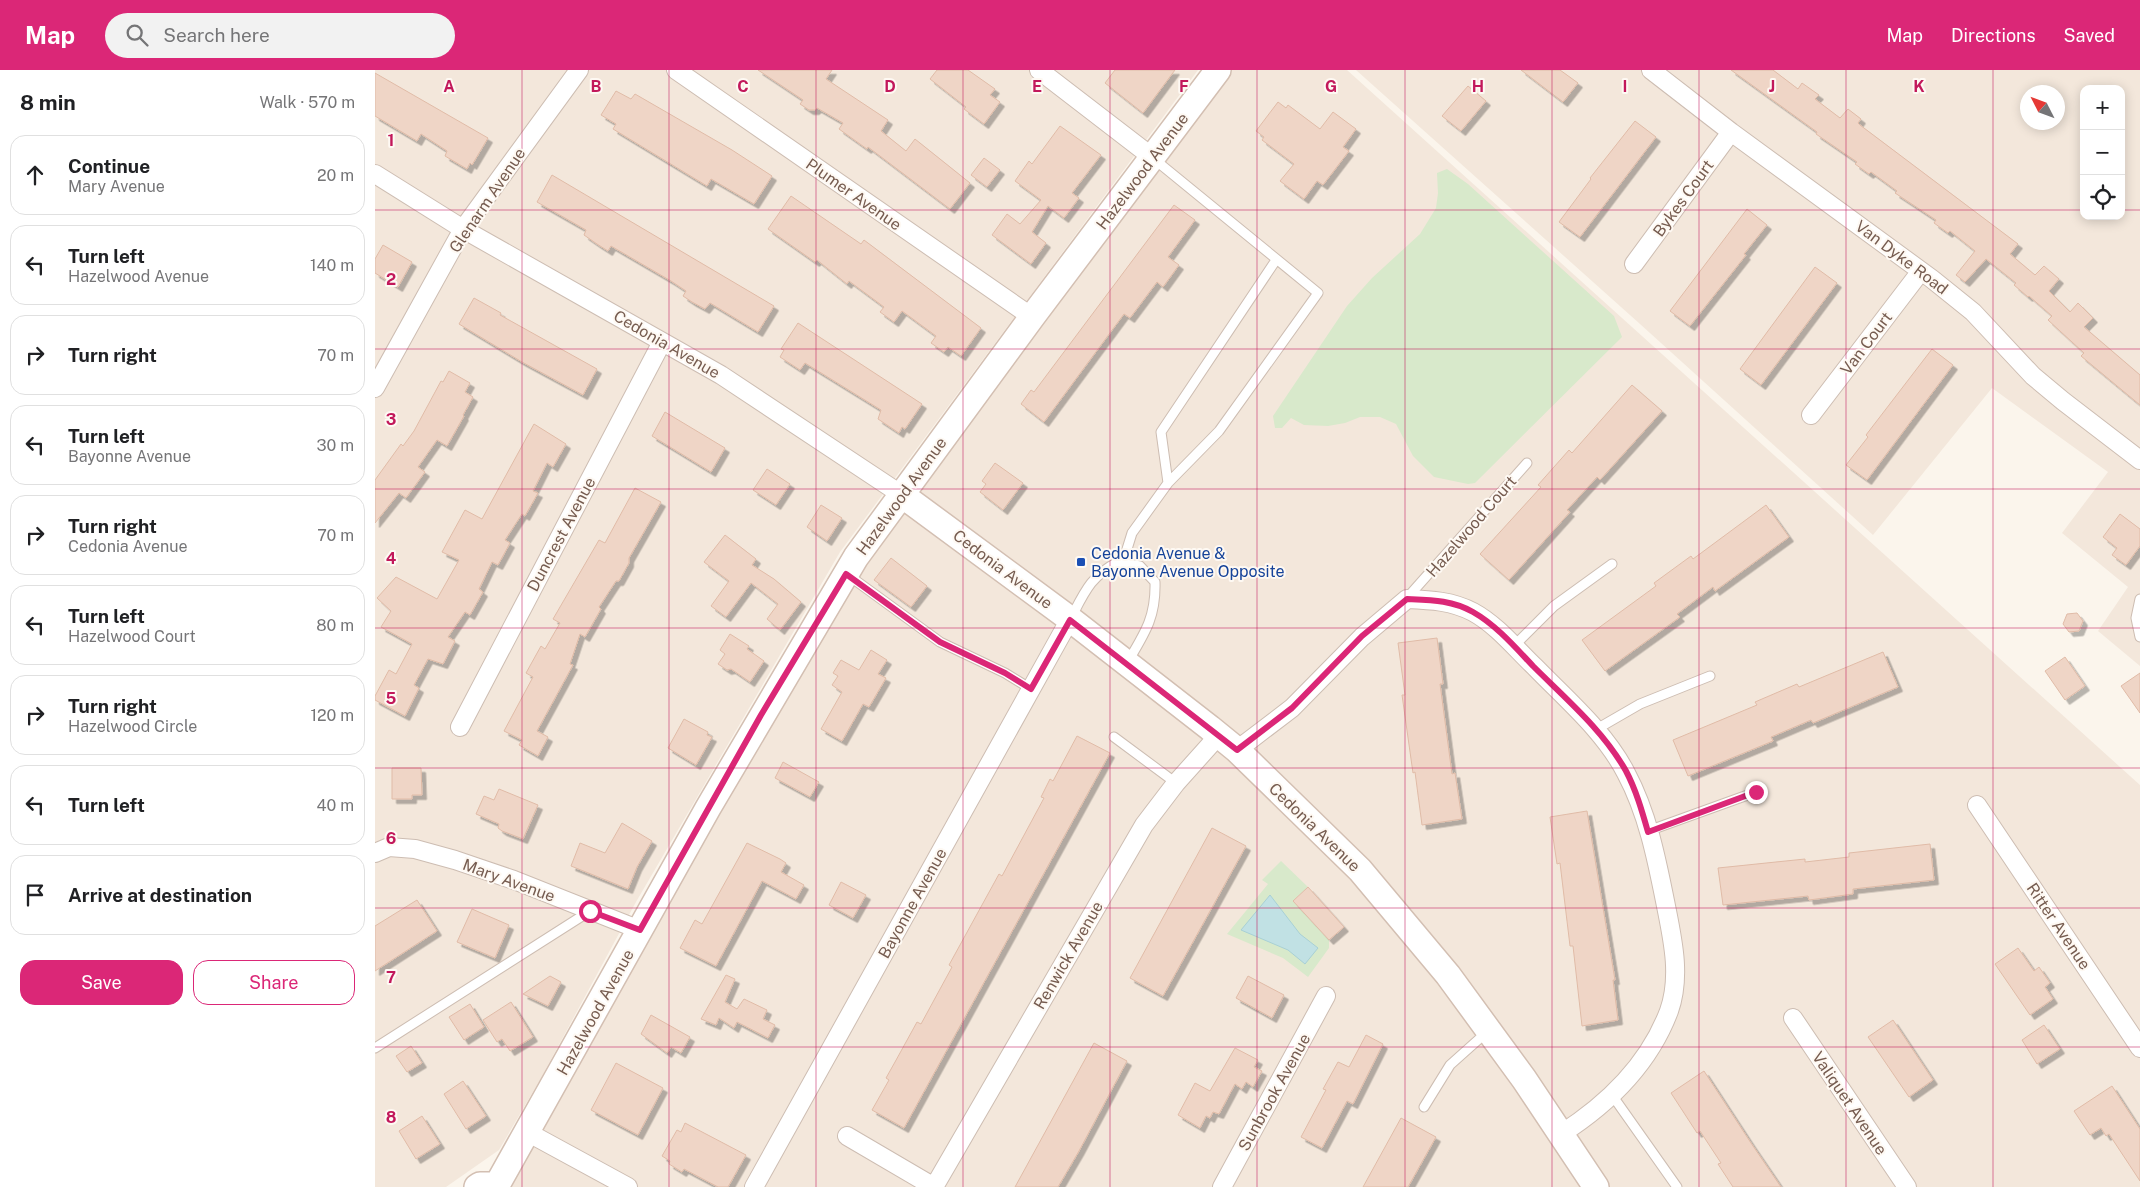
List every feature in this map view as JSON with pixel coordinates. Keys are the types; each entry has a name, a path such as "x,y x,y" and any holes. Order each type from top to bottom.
{"street":[{"name":"Glenarm Avenue","path":"375,388 463,229 579,70"},
{"name":"Plumer Avenue","path":"676,70 1032,317"},
{"path":"1039,70 1152,157"},
{"name":"Hazelwood Avenue","path":"490,1186 527,1132 761,715 871,535 1218,70"},
{"name":"Van Dyke Road","path":"1651,70 1731,132 1921,271 1973,312 2033,376 2140,460"},
{"name":"Bykes Court","path":"1634,264 1731,132"},
{"name":"Cedonia Avenue","path":"375,174 463,229 721,375 902,495 1127,663 1228,743 1360,870 1449,975 1489,1030 1596,1187"},
{"name":"Van Court","path":"1811,415 1921,271"},
{"name":"Duncrest Avenue","path":"460,727 662,342"},
{"path":"1407,599 1439,600 1465,608 1475,613 1514,646 1595,730 1617,758 1627,773 1640,804 1656,856 1674,944 1675,978 1669,1010 1641,1063 1626,1082 1585,1118 1561,1134"},
{"name":"Hazelwood Court","path":"1228,743 1292,708 1362,636 1407,599"},
{"name":"Bayonne Avenue","path":"754,1187 1070,620"},
{"name":"Renwick Avenue","path":"847,1136 934,1187 1144,825 1176,783 1228,743"},
{"name":"Ritter Avenue","path":"1977,805 2140,1048"},
{"name":"Mary Avenue","path":"375,853 389,847 415,849 514,880 640,930"},
{"name":"Sunbrook Avenue","path":"1222,1187 1326,996"},
{"name":"Valiquet Avenue","path":"1793,1018 1907,1187"},
{"path":"527,1132 629,1187"}],"lane":[{"path":"1123,562 1132,533 1168,483 1219,431 1318,293 1152,157"},
{"path":"1168,483 1161,432 1276,260"},
{"name":"Hazelwood Court","path":"1407,599 1527,463"},
{"path":"1070,620 1087,588 1102,571 1118,562 1139,566 1155,582 1155,602 1147,631 1127,663"},
{"path":"1514,646 1554,606 1612,564"},
{"path":"846,574 940,642 1005,673 1031,689"},
{"path":"2140,599 2136,618 2140,637"},
{"path":"1595,730 1639,704 1710,676"},
{"path":"1114,737 1176,783"},
{"path":"1648,832 1756,792"},
{"path":"375,1048 590,911"},
{"path":"1424,1107 1451,1065 1489,1030"},
{"path":"1612,1095 1677,1187"}],"shaded area":[{"path":"375,70 1198,70 840,552 636,902 541,1078 499,1150 446,1187 375,1187"},
{"path":"1218,70 1347,70 2140,785 2140,1187 477,1187 497,1185 828,604"},
{"path":"1356,70 2140,70 2140,666 2098,631 2128,587 2062,533 2108,472 1992,388 1873,535"}],"green space":[{"path":"1447,169 1468,184 1614,316 1622,337 1475,483 1468,484 1434,477 1413,456 1396,424 1380,417 1360,417 1345,423 1328,426 1304,425 1291,418 1282,428 1275,428 1273,416 1347,306 1372,278 1420,234 1436,208 1438,193 1437,173"},
{"path":"1281,861 1308,887 1293,901 1329,940 1329,948 1308,977 1283,958 1227,934 1268,884 1262,880"}],"water":[{"path":"1270,895 1300,934 1318,948 1305,964 1288,950 1241,930"}],"building":[{"path":"758,70 832,70 826,79 888,120 881,131 906,151 915,139 970,183 950,209 868,147 867,149 839,129 843,123 817,108 809,110 800,104 803,100"},
{"path":"937,70 968,70 995,89 990,95 1000,102 984,124 964,109 966,107 930,79"},
{"path":"1115,70 1175,70 1143,113 1105,83"},
{"path":"1521,70 1560,70 1578,83 1563,102"},
{"path":"1731,70 1773,70 1798,89 1802,83 1819,95 1815,99 1840,118 1848,109 1861,119 1858,123 1860,125 2018,244 2010,254 2035,275 2044,266 2059,279 2049,291 2070,312 2078,303 2093,318 2084,327 2140,375 2140,405 2081,356 2084,353 2048,320 2052,316 1986,259 1965,282 1956,275 1975,251 1950,231 1948,233 1934,223 1936,220 1895,193 1897,191 1871,172 1869,174 1855,164 1857,162 1816,134 1817,132"},
{"path":"375,73 488,138 472,165 470,163 467,169 445,156 447,151 421,134 417,141 375,116"},
{"path":"1468,86 1486,101 1461,131 1442,116"},
{"path":"616,91 631,99 635,94 732,150 772,176 754,204 711,179 707,186 613,129 616,124 601,115"},
{"path":"1278,102 1286,108 1288,105 1320,129 1333,112 1356,129 1343,147 1349,151 1323,185 1317,181 1304,199 1280,181 1294,164 1262,140 1264,137 1256,131"},
{"path":"1635,121 1656,137 1580,237 1559,222 1590,178"},
{"path":"1060,126 1101,155 1072,193 1079,198 1064,218 1048,206 1032,232 1046,243 1031,264 992,235 1007,214 1020,224 1041,200 1015,181 1029,161 1032,164"},
{"path":"984,158 1000,170 987,187 971,175"},
{"path":"552,175 774,306 758,332 710,303 705,309 692,302 683,296 686,291 671,281 611,246 608,251 584,235 586,230 537,202"},
{"path":"791,196 861,244 864,240 981,328 961,356 948,347 944,352 931,343 936,336 902,311 894,322 880,312 884,307 849,281 847,284 817,260 815,262 768,229"},
{"path":"1174,205 1195,220 1168,257 1179,265 1163,287 1157,282 1130,318 1124,314 1044,422 1021,404 1031,390 1034,392"},
{"path":"1747,209 1767,225 1690,326 1670,311"},
{"path":"383,245 412,262 398,287 375,273 375,259"},
{"path":"1815,267 1837,283 1761,385 1740,369"},
{"path":"474,298 501,313 500,315 597,369 583,395 522,362 459,324"},
{"path":"798,323 922,404 905,429 902,427 899,433 878,419 881,410 805,363 800,370 780,357 784,350 781,349"},
{"path":"1932,349 1953,365 1867,480 1846,465 1868,437 1866,435"},
{"path":"449,371 470,383 465,392 473,397 464,416 447,446 437,440 418,467 425,472 406,498 399,493 375,523 375,480 401,444 403,446 414,431 441,381 443,382"},
{"path":"1632,385 1662,411 1600,480 1597,477 1567,510 1570,512 1509,580 1480,554 1541,487 1538,485 1569,450 1572,453"},
{"path":"665,412 725,448 711,472 652,436"},
{"path":"534,424 566,444 553,467 547,463 533,491 538,493 525,516 522,514 505,540 510,543 498,565 492,562 479,589 483,592 470,615 465,612 448,637 455,641 443,664 428,659 414,685 419,688 405,716 375,700 375,696 389,670 396,674 412,644 381,627 391,611 377,598 396,577 437,599 459,560 442,552 465,510 482,519"},
{"path":"995,463 1023,483 1003,510 980,492 986,484 982,481"},
{"path":"767,469 790,484 776,505 753,490"},
{"path":"635,488 661,502 629,558 629,563 619,581 616,581 599,607 601,609 585,637 580,634 570,664 573,665 537,731 548,737 538,756 519,745 522,740 504,731 533,677 526,673 541,646 545,649 560,623 553,619 599,540 605,543"},
{"path":"821,505 842,518 827,541 807,527"},
{"path":"1766,505 1789,537 1715,591 1713,587 1677,614 1680,617 1605,671 1582,640 1656,586 1654,583 1691,556 1693,559"},
{"path":"2120,514 2140,529 2140,546 2126,565 2112,555 2117,548 2103,537"},
{"path":"725,535 756,559 752,565 774,579 801,602 780,630 767,619 778,604 751,583 726,617 711,606 729,581 704,562"},
{"path":"891,558 927,586 911,607 874,580"},
{"path":"2077,613 2083,621 2079,631 2069,632 2063,624 2067,614"},
{"path":"730,634 749,646 747,649 764,661 750,682 731,669 727,670 718,664 725,654 720,650"},
{"path":"1437,638 1443,684 1440,684 1452,774 1455,773 1462,819 1422,825 1402,695 1405,695 1398,643"},
{"path":"871,650 887,660 878,674 886,678 869,707 863,704 842,741 821,729 842,692 832,685 838,676 833,673 841,660 859,670"},
{"path":"1883,652 1898,687 1813,723 1811,720 1771,737 1773,741 1688,776 1673,740 1757,705 1755,702 1797,684 1799,687"},
{"path":"2065,657 2085,686 2065,700 2045,671"},
{"path":"2140,673 2140,713 2121,686"},
{"path":"684,719 708,732 707,735 712,737 696,765 668,748"},
{"path":"1077,736 1110,753 904,1128 872,1110 889,1080 886,1078 917,1022 921,1024 952,967 949,965 999,874 1002,876 1044,798 1041,797 1050,779 1053,781"},
{"path":"783,762 819,782 810,797 775,778"},
{"path":"392,768 421,768 422,795 412,795 412,799 392,799"},
{"path":"499,789 538,805 523,839 502,831 498,828 499,824 476,814 484,796 494,800"},
{"path":"1587,811 1615,980 1613,980 1618,1020 1582,1026 1573,946 1570,946 1560,863 1557,864 1550,817"},
{"path":"622,823 652,841 637,867 628,889 571,866 580,843 605,853"},
{"path":"1212,828 1246,846 1163,996 1130,978"},
{"path":"747,843 786,863 781,872 804,885 796,899 762,881 716,966 680,948 695,920 702,924"},
{"path":"1930,844 1934,880 1853,889 1853,894 1809,900 1808,896 1723,905 1718,868 1805,859 1805,862 1849,857 1849,853"},
{"path":"841,882 866,895 853,918 829,905"},
{"path":"1308,887 1344,927 1329,940 1293,901"},
{"path":"417,900 437,931 375,971 375,926"},
{"path":"472,909 509,925 495,958 457,942"},
{"path":"2018,948 2034,971 2039,967 2050,983 2045,987 2053,999 2030,1015 1995,964"},
{"path":"726,975 735,979 725,1002 737,1009 744,999 767,1010 763,1019 775,1025 768,1038 737,1022 734,1028 719,1018 716,1025 701,1019"},
{"path":"550,976 561,982 548,1006 523,994"},
{"path":"1248,976 1284,995 1272,1018 1236,998"},
{"path":"511,1002 533,1037 510,1051 502,1039 497,1042 483,1020"},
{"path":"470,1004 484,1027 464,1040 449,1017"},
{"path":"651,1015 690,1037 681,1053 671,1047 667,1053 641,1034"},
{"path":"1893,1020 1933,1080 1909,1097 1868,1037"},
{"path":"2044,1025 2060,1049 2037,1064 2022,1040"},
{"path":"1366,1035 1383,1044 1353,1104 1347,1101 1322,1148 1301,1137 1326,1090 1323,1089 1338,1062 1349,1067"},
{"path":"1094,1043 1127,1061 1079,1151 1058,1187 1015,1187"},
{"path":"411,1046 422,1063 407,1072 396,1056"},
{"path":"1235,1048 1258,1060 1254,1067 1262,1071 1253,1087 1246,1082 1242,1089 1235,1084 1219,1114 1213,1112 1210,1118 1206,1116 1200,1128 1178,1115 1195,1083 1210,1091"},
{"path":"616,1063 663,1088 638,1135 591,1110"},
{"path":"1704,1071 1781,1187 1733,1187 1718,1164 1721,1163 1700,1131 1697,1133 1671,1093"},
{"path":"463,1081 486,1116 466,1129 444,1094"},
{"path":"2112,1086 2140,1129 2140,1181 2109,1134 2106,1136 2101,1128 2090,1135 2074,1111"},
{"path":"422,1116 440,1144 416,1159 399,1131"},
{"path":"1401,1118 1436,1137 1408,1187 1363,1187"},
{"path":"685,1123 746,1155 728,1187 718,1187 684,1169 682,1172 669,1164 670,1161 662,1156 677,1130 681,1132"}],"place":[{"name":"Cedonia Avenue & Bayonne Avenue Opposite","path":"1081,562"}],"route":[{"path":"590,911 640,930 761,715 846,574 940,642 1005,673 1031,689 1070,620 1237,750 1292,708 1314,688 1362,636 1407,599 1439,600 1456,604 1475,613 1501,633 1605,741 1627,773 1640,804 1648,832 1756,792"}]}
